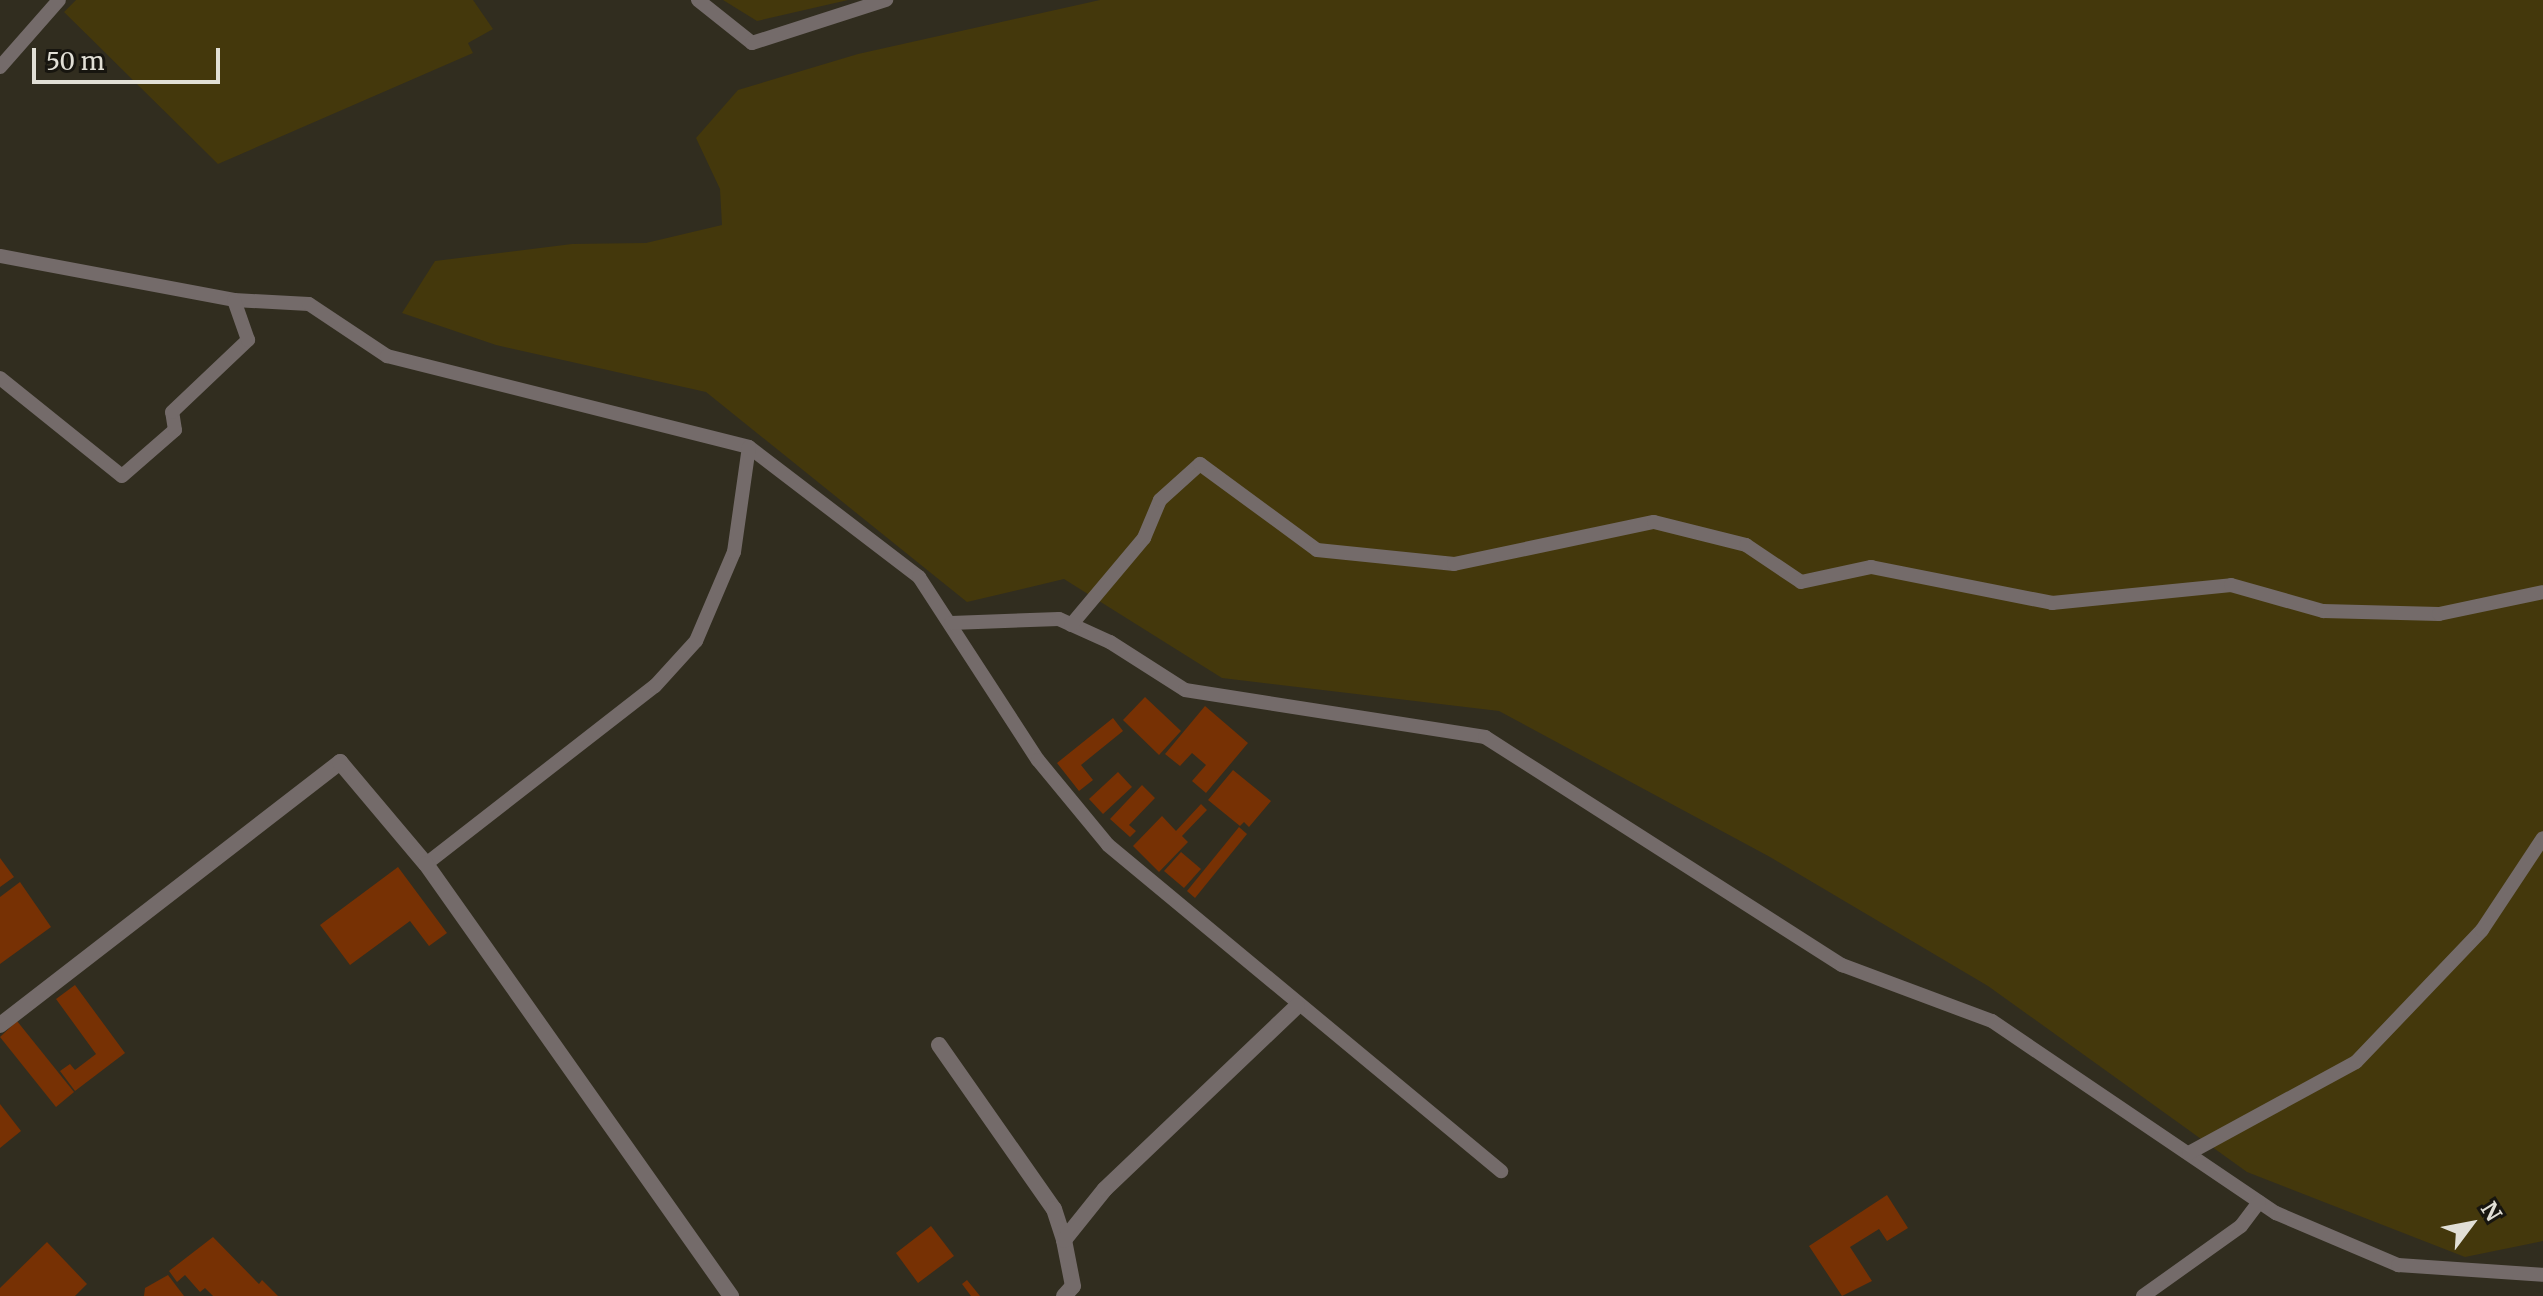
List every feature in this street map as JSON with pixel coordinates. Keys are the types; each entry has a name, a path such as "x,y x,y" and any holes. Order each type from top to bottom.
{"street":[{"path":"0,1025 340,762 426,864 731,1296"},
{"path":"1064,1240 1105,1189 1297,1006"},
{"path":"939,1045 1054,1209 1064,1240 1074,1293"}],"lane":[{"path":"0,67 59,0"},
{"path":"698,0 752,43 886,0"},
{"path":"0,256 234,300 309,304 387,356 749,447 919,577 1038,760 1108,845 1297,1006 1501,1171"},
{"path":"0,378 122,476 175,430 172,412 248,340 234,300"},
{"path":"426,864 655,686 696,641 734,552 749,447"},
{"path":"1071,625 1144,538 1160,500 1200,464 1317,550 1454,564 1654,522 1746,545 1801,582 1871,567 2052,603 2231,585 2323,611 2439,614 2543,592"},
{"path":"951,623 1059,619 1110,642 1185,690 1485,737 1842,965 1992,1021 2259,1202 2398,1265 2543,1275"},
{"path":"2189,1153 2356,1062 2482,930 2543,838"},
{"path":"2143,1296 2241,1226 2259,1202"}],"shaded area":[{"path":"76,0 473,0 493,29 468,43 473,53 218,164 64,12"},
{"path":"723,0 848,0 757,21"},
{"path":"1100,0 2543,0 2543,1241 2465,1257 2247,1172 1988,986 1770,857 1499,711 1222,678 1064,579 967,602 706,392 496,345 402,313 435,261 572,244 646,243 722,225 720,189 696,138 738,90 858,54"}],"building":[{"path":"1145,697 1181,731 1159,755 1123,720"},
{"path":"1205,706 1248,743 1206,793 1192,781 1206,765 1192,753 1180,766 1165,754"},
{"path":"1113,718 1123,731 1081,765 1093,780 1079,791 1057,763"},
{"path":"1233,770 1271,801 1249,827 1244,822 1240,826 1208,800"},
{"path":"1118,772 1132,787 1103,814 1089,799"},
{"path":"1142,785 1155,798 1129,825 1136,831 1130,837 1110,819"},
{"path":"1201,804 1207,810 1182,836 1188,842 1159,872 1133,846 1162,816 1176,831"},
{"path":"1239,827 1247,834 1195,898 1187,891"},
{"path":"1181,852 1201,869 1184,888 1164,871"},
{"path":"0,858 14,877 0,887"},
{"path":"398,867 447,933 429,946 410,921 350,965 320,925"},
{"path":"20,882 51,927 0,964 0,897"},
{"path":"75,985 125,1053 75,1091 60,1071 70,1064 75,1070 96,1054 56,999"},
{"path":"17,1021 74,1092 56,1107 0,1037"},
{"path":"0,1104 21,1131 0,1148"},
{"path":"1887,1195 1908,1228 1887,1241 1879,1229 1850,1247 1872,1281 1842,1296 1809,1246"},
{"path":"931,1226 954,1256 918,1283 896,1253"},
{"path":"213,1237 259,1284 262,1280 278,1296 213,1296 205,1288 200,1292 185,1275 177,1282 169,1271"},
{"path":"47,1242 87,1284 75,1296 0,1296 0,1288"},
{"path":"168,1275 184,1296 144,1296 145,1288"},
{"path":"967,1280 980,1296 971,1296 962,1284"}]}
